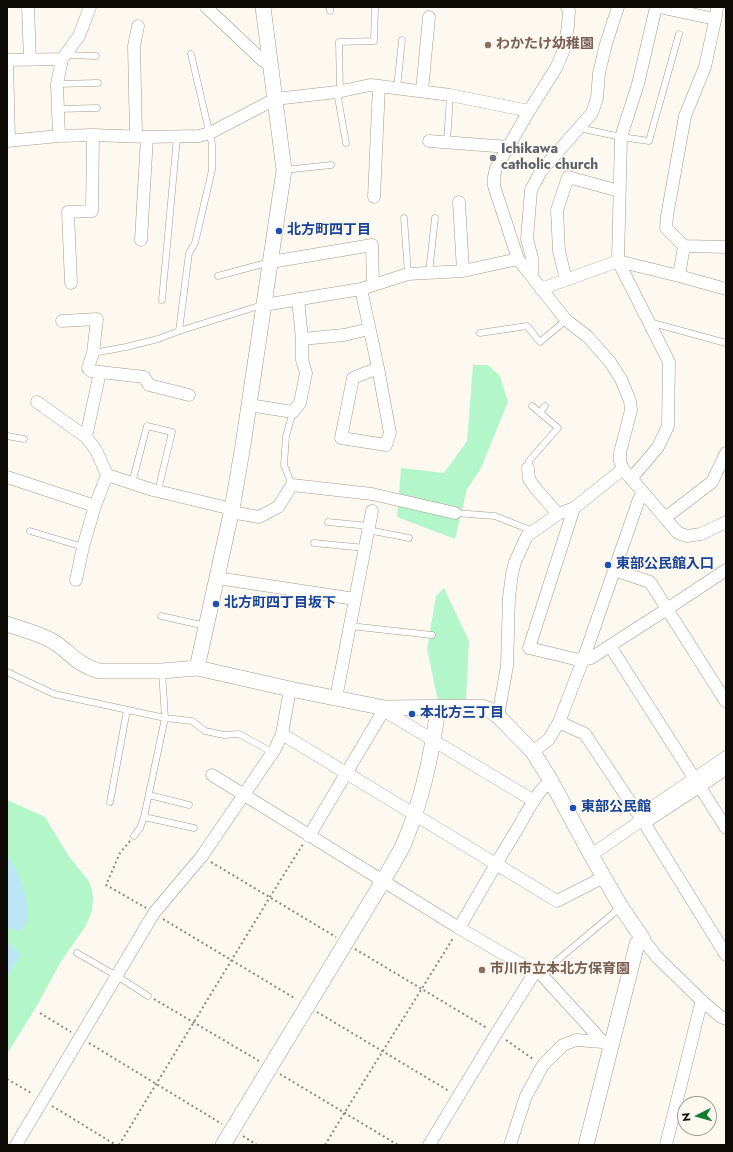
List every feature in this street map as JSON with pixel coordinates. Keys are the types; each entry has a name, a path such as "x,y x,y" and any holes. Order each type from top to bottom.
{"street":[{"path":"28,7 30,60"},
{"path":"59,136 57,84 63,57 79,36 90,7"},
{"path":"206,7 262,60 271,65"},
{"path":"197,668 232,511 284,170 263,7"},
{"path":"567,7 569,11 568,26 563,52 556,68 496,168 494,186 518,258 566,320 588,337 610,362 621,379 630,401 631,410 620,453 620,461 623,469 678,533 687,536 701,534 726,522"},
{"path":"532,276 532,258 527,239 531,190 541,171 592,113 597,98 599,73 606,44 618,7"},
{"path":"631,480 658,447 668,426 669,362 618,261 621,136 638,84 657,7 716,13 705,67 685,116 666,228 684,246 726,247"},
{"path":"422,91 429,17"},
{"path":"138,26 134,46 141,137 141,240"},
{"path":"63,57 30,60 7,60 8,141 59,136 93,135 141,137 199,136 210,133 275,99 339,91 370,85 450,95 529,111"},
{"path":"374,197 379,86"},
{"path":"71,283 68,212 92,211 93,135"},
{"path":"429,141 509,147"},
{"path":"566,280 559,251 557,210 568,177 619,191"},
{"path":"459,202 463,271"},
{"path":"271,262 372,245 373,285"},
{"path":"679,276 684,246"},
{"path":"264,305 361,289 408,274 463,271 518,258"},
{"path":"541,289 618,261 726,289"},
{"path":"361,289 378,368 390,433 386,446 341,438 353,378 378,368"},
{"path":"249,405 293,412 300,403 306,373 302,360 302,339 298,299"},
{"path":"62,321 97,319 93,353 88,368 91,371 144,377 149,385 189,395"},
{"path":"302,339 344,335 370,329"},
{"path":"86,437 100,372"},
{"path":"37,402 86,437 96,450 107,475 95,506 76,580"},
{"path":"665,518 712,482 726,453"},
{"path":"528,468 529,479 558,514"},
{"path":"498,716 507,666 509,597 512,574 515,562 527,536 558,514 574,508 623,469"},
{"path":"107,475 158,491 259,517 278,507 292,485 372,494 456,513"},
{"path":"7,477 95,506"},
{"path":"533,752 549,739 559,722 583,660 638,502 643,492"},
{"path":"574,508 529,648 575,659 583,660 591,658 667,609 725,575"},
{"path":"336,698 372,511"},
{"path":"614,570 650,582 726,702"},
{"path":"217,578 355,599"},
{"path":"7,624 47,638 79,662 89,668 99,671 162,671 197,668 384,709 481,707 488,709 498,716 533,752 551,781 621,907 643,939 657,957 703,1002 721,1017 726,1019"},
{"path":"610,646 726,828"},
{"path":"16,1145 154,913 202,856 272,752 282,734 290,689"},
{"path":"224,1145 383,881 404,842 415,815 426,780 434,741 438,708"},
{"path":"384,709 534,802"},
{"path":"309,836 384,709"},
{"path":"559,722 585,734 642,820 726,955"},
{"path":"282,734 558,901 604,877"},
{"path":"697,782 726,757"},
{"path":"591,855 642,820 644,813 697,782 726,769"},
{"path":"212,775 459,928 538,973 607,1044"},
{"path":"459,928 534,802 545,785 551,781"},
{"path":"586,1145 607,1044 637,944 643,939"},
{"path":"429,1145 496,1034 538,973"},
{"path":"666,1145 700,1007 703,1002"},
{"path":"510,1145 526,1096 543,1065 563,1045 576,1040 607,1044"}],"lane":[{"path":"346,143 339,91 339,42 374,41 375,7"},
{"path":"579,128 649,141 679,34"},
{"path":"398,88 402,40"},
{"path":"179,331 189,253 195,243 212,170 212,144 191,54"},
{"path":"63,57 96,56"},
{"path":"57,84 98,83"},
{"path":"447,142 450,95"},
{"path":"58,109 97,108"},
{"path":"162,300 177,137"},
{"path":"284,170 331,165"},
{"path":"404,218 408,274"},
{"path":"429,273 435,218"},
{"path":"218,276 271,262"},
{"path":"93,353 158,339 179,331 264,305"},
{"path":"480,333 527,326 540,342 566,320"},
{"path":"648,322 726,343"},
{"path":"528,468 529,461 558,428 532,406"},
{"path":"540,413 545,406"},
{"path":"292,485 284,465 286,436 293,412"},
{"path":"132,483 147,426 172,432 158,491"},
{"path":"7,436 24,439"},
{"path":"456,513 495,516 533,531"},
{"path":"328,522 369,528 410,538"},
{"path":"30,531 84,548"},
{"path":"314,543 365,548"},
{"path":"161,616 206,626"},
{"path":"350,626 432,635"},
{"path":"134,836 140,828 144,817 165,718 162,671"},
{"path":"7,672 54,694 165,718 192,721 205,731 224,735 239,734 272,752"},
{"path":"110,802 127,710"},
{"path":"149,795 189,805"},
{"path":"144,817 194,828"},
{"path":"538,973 621,907"},
{"path":"77,953 148,996"}],"path":[{"path":"134,836 120,853 106,885 458,1097"},
{"path":"7,1079 117,1145 309,836"},
{"path":"325,1145 459,928"},
{"path":"40,1013 257,1145"},
{"path":"496,1034 543,1065"}],"green space":[{"path":"473,365 488,365 500,376 508,402 481,468 467,489 455,539 397,517 401,468 444,473 467,441"},
{"path":"444,588 469,641 466,700 438,701 427,649 436,596"},
{"path":"7,800 45,817 68,855 88,880 92,889 93,898 92,911 85,927 60,963 39,1002 7,1054"}],"water":[{"path":"7,856 16,869 24,889 28,909 24,926 18,931 7,927"},
{"path":"7,942 21,954 7,977"}],"place":[{"name":"わかたけ幼稚園","path":"488,45"},
{"name":"Ichikawa catholic church","path":"493,158"},
{"name":"北方町四丁目","path":"279,231"},
{"name":"東部公民館入口","path":"608,565"},
{"name":"北方町四丁目坂下","path":"216,604"},
{"name":"本北方三丁目","path":"412,714"},
{"name":"東部公民館","path":"573,808"},
{"name":"市川市立本北方保育園","path":"482,970"}]}
